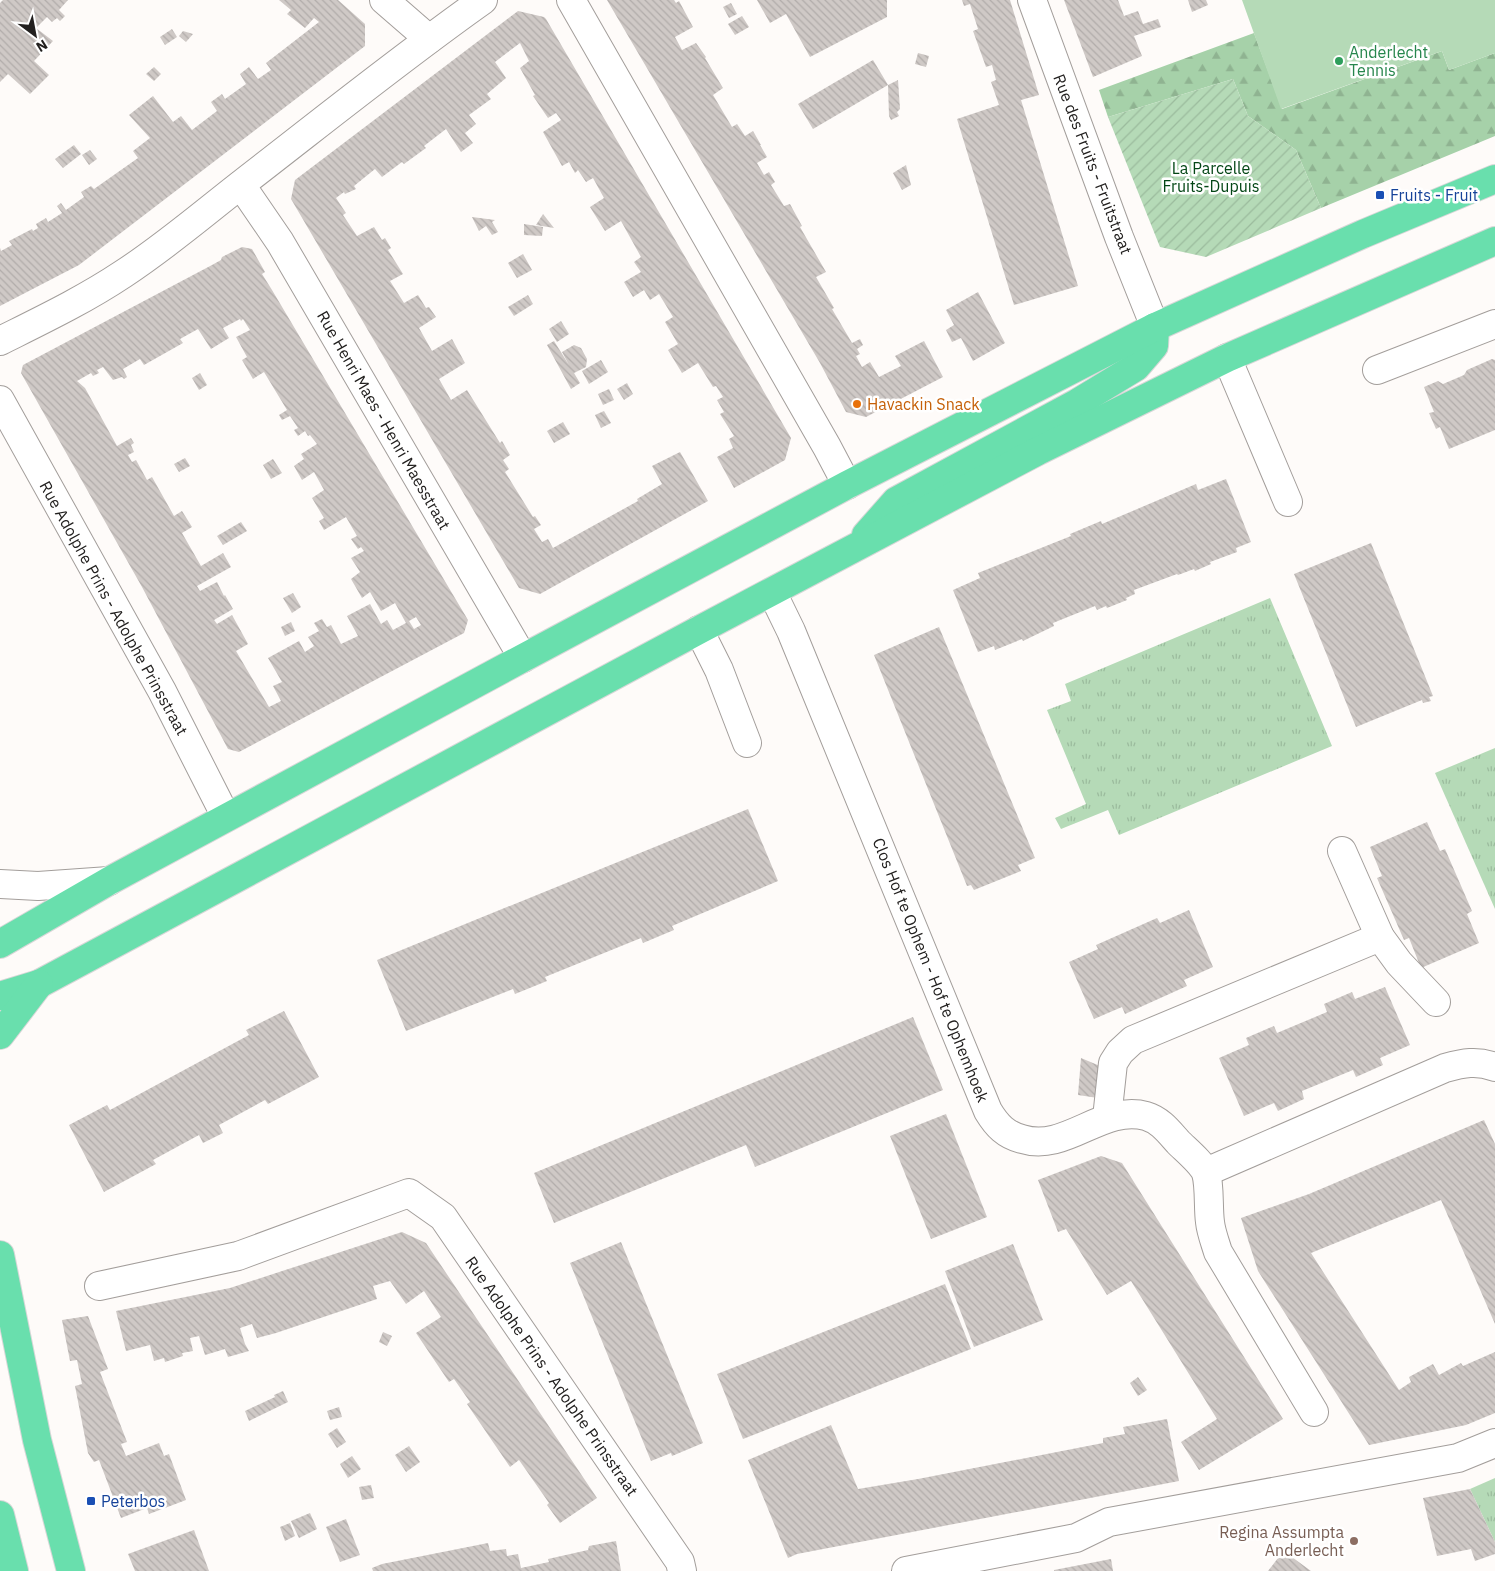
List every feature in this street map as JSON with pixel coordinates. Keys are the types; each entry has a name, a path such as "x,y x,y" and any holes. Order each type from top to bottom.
{"main road":[{"path":"0,944 109,881 226,817 523,658 847,485 1155,327 1363,234 1495,179"},
{"path":"0,996 39,984 699,630 1038,451 1226,358 1495,241"},
{"path":"855,547 896,501 1077,403 1136,367 1154,346 1155,327"},
{"path":"0,1035 39,984"},
{"path":"0,1254 37,1440 71,1571"},
{"path":"0,1515 14,1571"}],"street":[{"path":"384,0 429,39"},
{"path":"0,341 65,309 122,275 183,232 241,184 429,39 483,0"},
{"path":"571,0 847,485"},
{"name":"Rue des Fruits - Fruitstraat","path":"1032,0 1119,237 1155,327"},
{"name":"Rue Henri Maes - Henri Maesstraat","path":"241,184 280,242 523,658"},
{"path":"1378,370 1495,324"},
{"path":"1226,358 1288,502"},
{"name":"Rue Adolphe Prins - Adolphe Prinsstraat","path":"0,400 162,692 226,817"},
{"name":"Clos Hof te Ophem - Hof te Ophemhoek","path":"772,592 802,658 988,1111 998,1126 1013,1137 1029,1142 1044,1142 1063,1137 1107,1118 1129,1114 1147,1116 1163,1125 1206,1172"},
{"path":"699,630 719,670 747,743"},
{"path":"1342,852 1380,938 1399,963 1436,1002"},
{"path":"0,884 38,886 109,881"},
{"path":"1107,1118 1112,1063 1120,1052 1133,1040 1380,938"},
{"path":"1314,1412 1218,1252 1210,1225 1206,1172 1445,1068 1461,1063 1474,1062 1495,1067"},
{"name":"Rue Adolphe Prins - Adolphe Prinsstraat","path":"99,1286 238,1256 410,1193 443,1217 680,1562 682,1571"},
{"path":"906,1571 1076,1538 1109,1522 1458,1458 1495,1443"}],"green space":[{"name":"Anderlecht Tennis","path":"1242,0 1495,0 1495,53 1449,70 1442,51 1281,109"},
{"path":"1254,33 1282,109 1442,51 1449,70 1495,53 1495,136 1321,208 1296,150 1248,116 1233,79 1108,117 1099,90"},
{"name":"La Parcelle Fruits-Dupuis","path":"1233,79 1248,116 1296,150 1321,208 1206,257 1160,247 1108,117"},
{"path":"1270,598 1332,746 1119,835 1108,810 1061,829 1055,818 1086,804 1047,710 1071,701 1065,684"},
{"path":"1495,748 1495,909 1435,773"},
{"path":"1495,1478 1495,1542 1470,1489"}],"building":[{"path":"3,0 68,0 59,10 65,16 60,21 57,18 52,22 47,17 36,28 53,41 34,61 49,75 30,94 8,74 0,82 0,3"},
{"path":"279,0 338,0 365,24 365,46 79,265 0,306 0,248 1,251 12,245 9,241 32,229 33,231 38,228 36,224 46,218 48,222 62,213 57,206 61,203 66,210 84,197 81,192 91,186 94,189 138,158 133,151 150,138 129,115 153,96 173,122 181,116 192,130 217,111 211,102 222,94 225,99 246,84 240,74 249,67 258,79 271,70 266,63 319,22 314,18 305,28 287,14 291,10"},
{"path":"607,0 674,0 676,3 679,1 693,27 675,37 682,50 696,43 723,88 713,95 732,127 737,124 745,136 753,131 761,145 767,157 757,163 764,175 769,172 775,182 771,185 784,206 790,204 802,226 800,227 826,272 816,277 852,343 860,339 863,345 857,349 860,354 856,356 862,367 870,362 879,377 901,366 895,356 924,341 943,377 866,417 846,412 820,363"},
{"path":"757,0 887,0 887,17 810,57 786,14 770,23"},
{"path":"962,0 1010,0 1039,95 1021,100 1078,286 1014,305 957,119 999,105 991,82 996,80 992,65 986,67 973,31 978,29 970,4 964,6"},
{"path":"1064,0 1118,0 1124,16 1138,11 1143,24 1158,19 1161,27 1134,36 1142,56 1093,77"},
{"path":"1188,0 1206,0 1208,5 1192,12"},
{"path":"731,3 737,14 729,18 723,7"},
{"path":"518,11 546,19 791,438 785,460 734,488 717,457 733,448 729,439 734,436 720,414 724,412 717,400 723,397 716,386 713,387 698,363 682,373 668,350 678,344 665,322 673,317 659,294 650,300 644,290 633,297 624,282 641,272 634,262 641,257 621,221 605,231 590,207 604,198 593,178 586,182 578,170 575,173 569,162 562,166 543,132 561,120 556,113 548,118 533,96 535,95 520,68 529,61 520,43 495,62 506,78 487,94 491,99 469,115 476,124 465,133 473,143 461,152 446,129 424,146 426,148 404,164 402,162 382,177 375,169 354,186 356,189 345,194 344,192 336,198 346,213 343,215 357,236 374,227 382,240 385,238 391,248 388,250 403,274 390,281 404,303 418,295 426,308 429,307 436,317 419,328 432,351 452,339 465,363 439,379 451,400 467,390 500,443 502,441 510,455 503,460 509,469 505,472 533,517 535,516 541,525 534,529 542,542 548,539 553,548 638,501 637,499 662,484 652,466 680,452 708,501 540,594 519,588 291,199 295,180"},
{"path":"742,16 749,27 735,35 728,24"},
{"path":"172,29 177,37 165,45 160,37"},
{"path":"183,31 193,34 186,42 179,36"},
{"path":"918,53 929,56 926,67 915,64"},
{"path":"873,60 888,85 813,129 798,104"},
{"path":"154,67 161,74 154,81 146,74"},
{"path":"898,80 900,109 897,112 899,116 891,120 889,116 888,85"},
{"path":"74,145 81,154 63,168 55,159"},
{"path":"90,150 97,159 89,165 82,155"},
{"path":"906,165 911,185 902,190 893,173"},
{"path":"543,214 554,228 536,225"},
{"path":"472,217 495,220 492,222 498,232 492,235 486,226 479,231"},
{"path":"524,224 543,227 542,236 524,235"},
{"path":"242,247 252,249 265,272 262,274 468,620 464,633 239,752 228,749 142,587 21,373 23,365 212,265 221,260 222,257","holes":["240,319 241,321 243,319 250,330 236,337 247,357 242,360 253,379 264,372 287,410 279,415 282,420 290,416 298,428 294,430 298,436 305,431 317,444 301,454 304,459 294,466 302,480 314,472 324,490 312,498 324,518 319,521 324,530 346,517 357,536 351,539 358,549 361,547 364,551 351,558 360,572 351,579 362,598 370,592 381,611 395,603 406,623 393,630 387,620 381,624 370,604 347,616 358,636 341,644 331,625 327,627 322,619 314,623 319,631 308,637 314,646 305,652 299,641 268,658 282,682 273,686 281,701 269,707 236,651 248,644 232,615 217,624 214,620 233,609 225,595 217,582 200,591 197,586 231,567 223,553 201,566 182,533 192,527 182,511 174,516 152,477 147,480 136,460 132,462 128,455 134,452 131,445 134,443 131,438 117,446 85,388 77,381 91,373 93,376 99,373 97,370 103,367 113,380 122,377 124,379 127,377 123,369 140,359 144,365 183,343 180,339 198,329 211,349 229,338 223,328","416,617 421,625 414,629 409,621"]},
{"path":"523,254 532,270 517,278 508,263"},
{"path":"978,292 1005,343 973,361 961,338 952,342 946,330 954,325 946,310"},
{"path":"528,295 533,304 514,316 508,307"},
{"path":"561,321 569,334 557,342 549,329"},
{"path":"554,341 569,365 562,352 574,345 581,348 587,359 586,367 574,373 580,383 571,389 547,345"},
{"path":"1492,359 1495,360 1495,430 1449,449 1440,427 1436,429 1429,413 1434,412 1424,387 1438,381 1443,384 1464,375 1467,370"},
{"path":"601,360 608,372 589,384 582,371"},
{"path":"200,373 207,385 199,390 192,378"},
{"path":"627,383 633,394 624,400 617,389"},
{"path":"609,389 614,400 603,405 598,394"},
{"path":"604,411 611,423 601,428 595,415"},
{"path":"563,422 570,434 554,443 547,431"},
{"path":"185,458 190,466 179,472 174,464"},
{"path":"273,459 282,473 271,479 263,465"},
{"path":"1226,479 1251,542 1236,548 1237,552 1210,562 1211,564 1195,571 1194,569 1177,574 1134,590 1135,594 1126,598 1127,600 1107,608 1106,606 1097,610 1095,606 1053,623 1054,626 1023,641 1022,639 995,650 994,646 978,652 953,590 980,578 978,573 1071,536 1070,534 1101,521 1102,524 1196,484 1198,490"},
{"path":"241,522 247,531 223,545 217,536"},
{"path":"1371,543 1433,696 1429,697 1431,701 1423,703 1422,700 1356,727 1294,574"},
{"path":"293,593 301,607 292,613 283,598"},
{"path":"291,622 295,631 285,636 281,627"},
{"path":"939,627 1035,858 1018,865 1021,871 974,890 971,885 967,886 874,655"},
{"path":"748,809 778,881 672,926 674,930 643,943 641,938 545,977 547,981 515,994 513,989 406,1031 377,960"},
{"path":"1427,822 1440,851 1445,849 1472,911 1467,914 1479,943 1421,968 1409,938 1404,940 1377,878 1382,876 1370,847"},
{"path":"1189,910 1213,967 1184,980 1187,986 1125,1014 1122,1007 1094,1019 1069,962 1098,949 1096,945 1157,918 1160,923"},
{"path":"1385,987 1410,1045 1380,1058 1383,1065 1356,1077 1353,1070 1302,1091 1304,1099 1278,1111 1274,1103 1244,1116 1219,1058 1249,1045 1246,1038 1274,1026 1277,1033 1327,1012 1324,1004 1352,992 1355,999"},
{"path":"284,1011 319,1077 268,1104 265,1100 219,1125 223,1133 203,1143 199,1135 153,1160 156,1164 104,1192 69,1125 107,1105 110,1110 249,1035 246,1030"},
{"path":"913,1017 943,1090 755,1167 746,1145 554,1223 534,1173"},
{"path":"1081,1058 1100,1066 1098,1098 1078,1095"},
{"path":"946,1114 987,1217 931,1239 890,1136"},
{"path":"1484,1120 1495,1144 1495,1324 1441,1200 1311,1253 1399,1390 1411,1382 1409,1377 1433,1364 1439,1375 1461,1363 1463,1366 1495,1352 1495,1413 1466,1425 1369,1445 1258,1271 1241,1218 1309,1194"},
{"path":"1101,1156 1122,1163 1283,1419 1199,1470 1181,1442 1217,1419 1131,1281 1107,1295 1066,1229 1058,1232 1038,1180"},
{"path":"402,1232 426,1243 597,1498 560,1523 547,1505 549,1503 519,1460 510,1467 467,1404 470,1402 454,1379 449,1382 416,1333 441,1317 424,1291 406,1304 390,1281 373,1286 377,1299 276,1333 257,1338 252,1324 240,1328 249,1351 228,1357 225,1349 205,1355 199,1336 190,1338 193,1351 182,1353 183,1356 165,1362 164,1358 154,1361 150,1345 126,1351 116,1311 230,1288"},
{"path":"621,1242 703,1443 672,1456 671,1453 651,1461 570,1263"},
{"path":"1013,1244 1043,1320 974,1347 945,1271"},
{"path":"945,1284 971,1349 743,1439 717,1374"},
{"path":"88,1316 108,1369 100,1372 127,1442 121,1444 126,1456 159,1443 164,1456 169,1454 186,1500 149,1514 147,1508 121,1518 99,1460 94,1462 88,1453 75,1386 82,1384 77,1360 70,1361 62,1320"},
{"path":"383,1332 392,1336 387,1346 379,1342"},
{"path":"1138,1377 1147,1390 1138,1396 1130,1383"},
{"path":"283,1391 288,1402 249,1421 245,1411 275,1397 274,1395"},
{"path":"339,1407 342,1417 330,1420 327,1411"},
{"path":"1167,1419 1179,1481 797,1554 788,1558 748,1460 831,1425 858,1489 1103,1443 1103,1438 1125,1434 1123,1427"},
{"path":"337,1428 346,1442 337,1448 328,1434"},
{"path":"409,1446 420,1462 406,1472 395,1455"},
{"path":"352,1456 361,1469 348,1478 340,1464"},
{"path":"371,1485 374,1498 362,1500 359,1487"},
{"path":"1470,1489 1495,1542 1495,1554 1475,1561 1471,1549 1437,1556 1423,1498"},
{"path":"310,1513 317,1529 299,1538 291,1521"},
{"path":"346,1519 360,1555 340,1562 326,1527"},
{"path":"290,1523 295,1536 285,1541 280,1527"},
{"path":"194,1530 209,1571 135,1571 128,1554"},
{"path":"616,1541 621,1571 373,1571 372,1568 382,1564 488,1543 490,1551 506,1549 507,1556 518,1554 521,1568 549,1562 548,1559 588,1550 589,1546"},
{"path":"1285,1552 1311,1571 1268,1571 1281,1554 1283,1555"},
{"path":"1111,1559 1113,1571 1054,1571 1054,1570"}],"place":[{"name":"Anderlecht Tennis","path":"1339,61"},
{"name":"Fruits - Fruit","path":"1380,195"},
{"name":"Havackin Snack","path":"857,404"},
{"name":"Peterbos","path":"91,1501"},
{"name":"Regina Assumpta Anderlecht","path":"1354,1541"}]}
